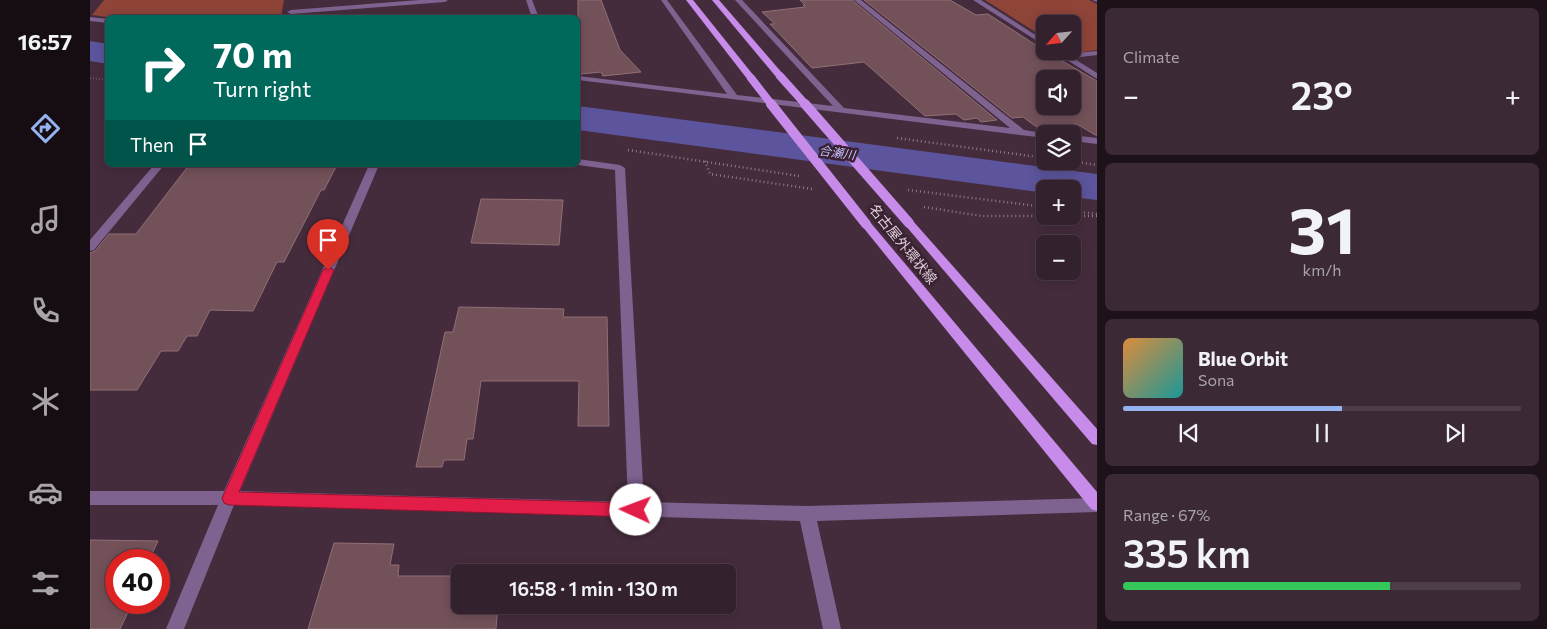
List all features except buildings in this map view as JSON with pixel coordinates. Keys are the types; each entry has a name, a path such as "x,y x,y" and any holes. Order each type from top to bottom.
{"main road":[{"name":"名古屋外環状線","path":"689,0 866,224 1097,505"},
{"name":"名古屋外環状線","path":"715,0 1097,439"}],"street":[{"path":"291,12 445,0"},
{"path":"529,0 535,15"},
{"path":"664,0 734,97"},
{"path":"738,0 842,111"},
{"path":"857,0 1020,132"},
{"path":"976,0 1036,38"},
{"path":"90,19 105,21"},
{"path":"1081,53 1097,53"},
{"path":"1070,60 1097,77"},
{"path":"580,78 1036,134"},
{"path":"1081,139 1097,141"},
{"path":"580,162 620,168 636,510"},
{"path":"90,247 157,167"},
{"path":"174,629 373,167"},
{"path":"90,498 229,498 807,514 1097,505"},
{"path":"807,514 832,629"}],"path":[{"path":"90,78 105,80"},
{"path":"893,138 1036,157"},
{"path":"627,150 833,181"},
{"path":"1081,163 1097,165"},
{"path":"878,187 1036,206"},
{"path":"1081,212 1097,215"},
{"path":"1081,216 1097,215"}],"shaded area":[{"path":"104,0 284,0 281,15 105,15 105,17 92,15"},
{"path":"985,0 1089,0 1097,4 1097,50 1081,52 1081,15 1036,15 1036,32"}],"waterway":[{"name":"合瀬川","path":"90,51 105,54"},
{"name":"合瀬川","path":"580,118 1097,187"}],"route":[{"path":"328,270 229,498 636,510"}]}
